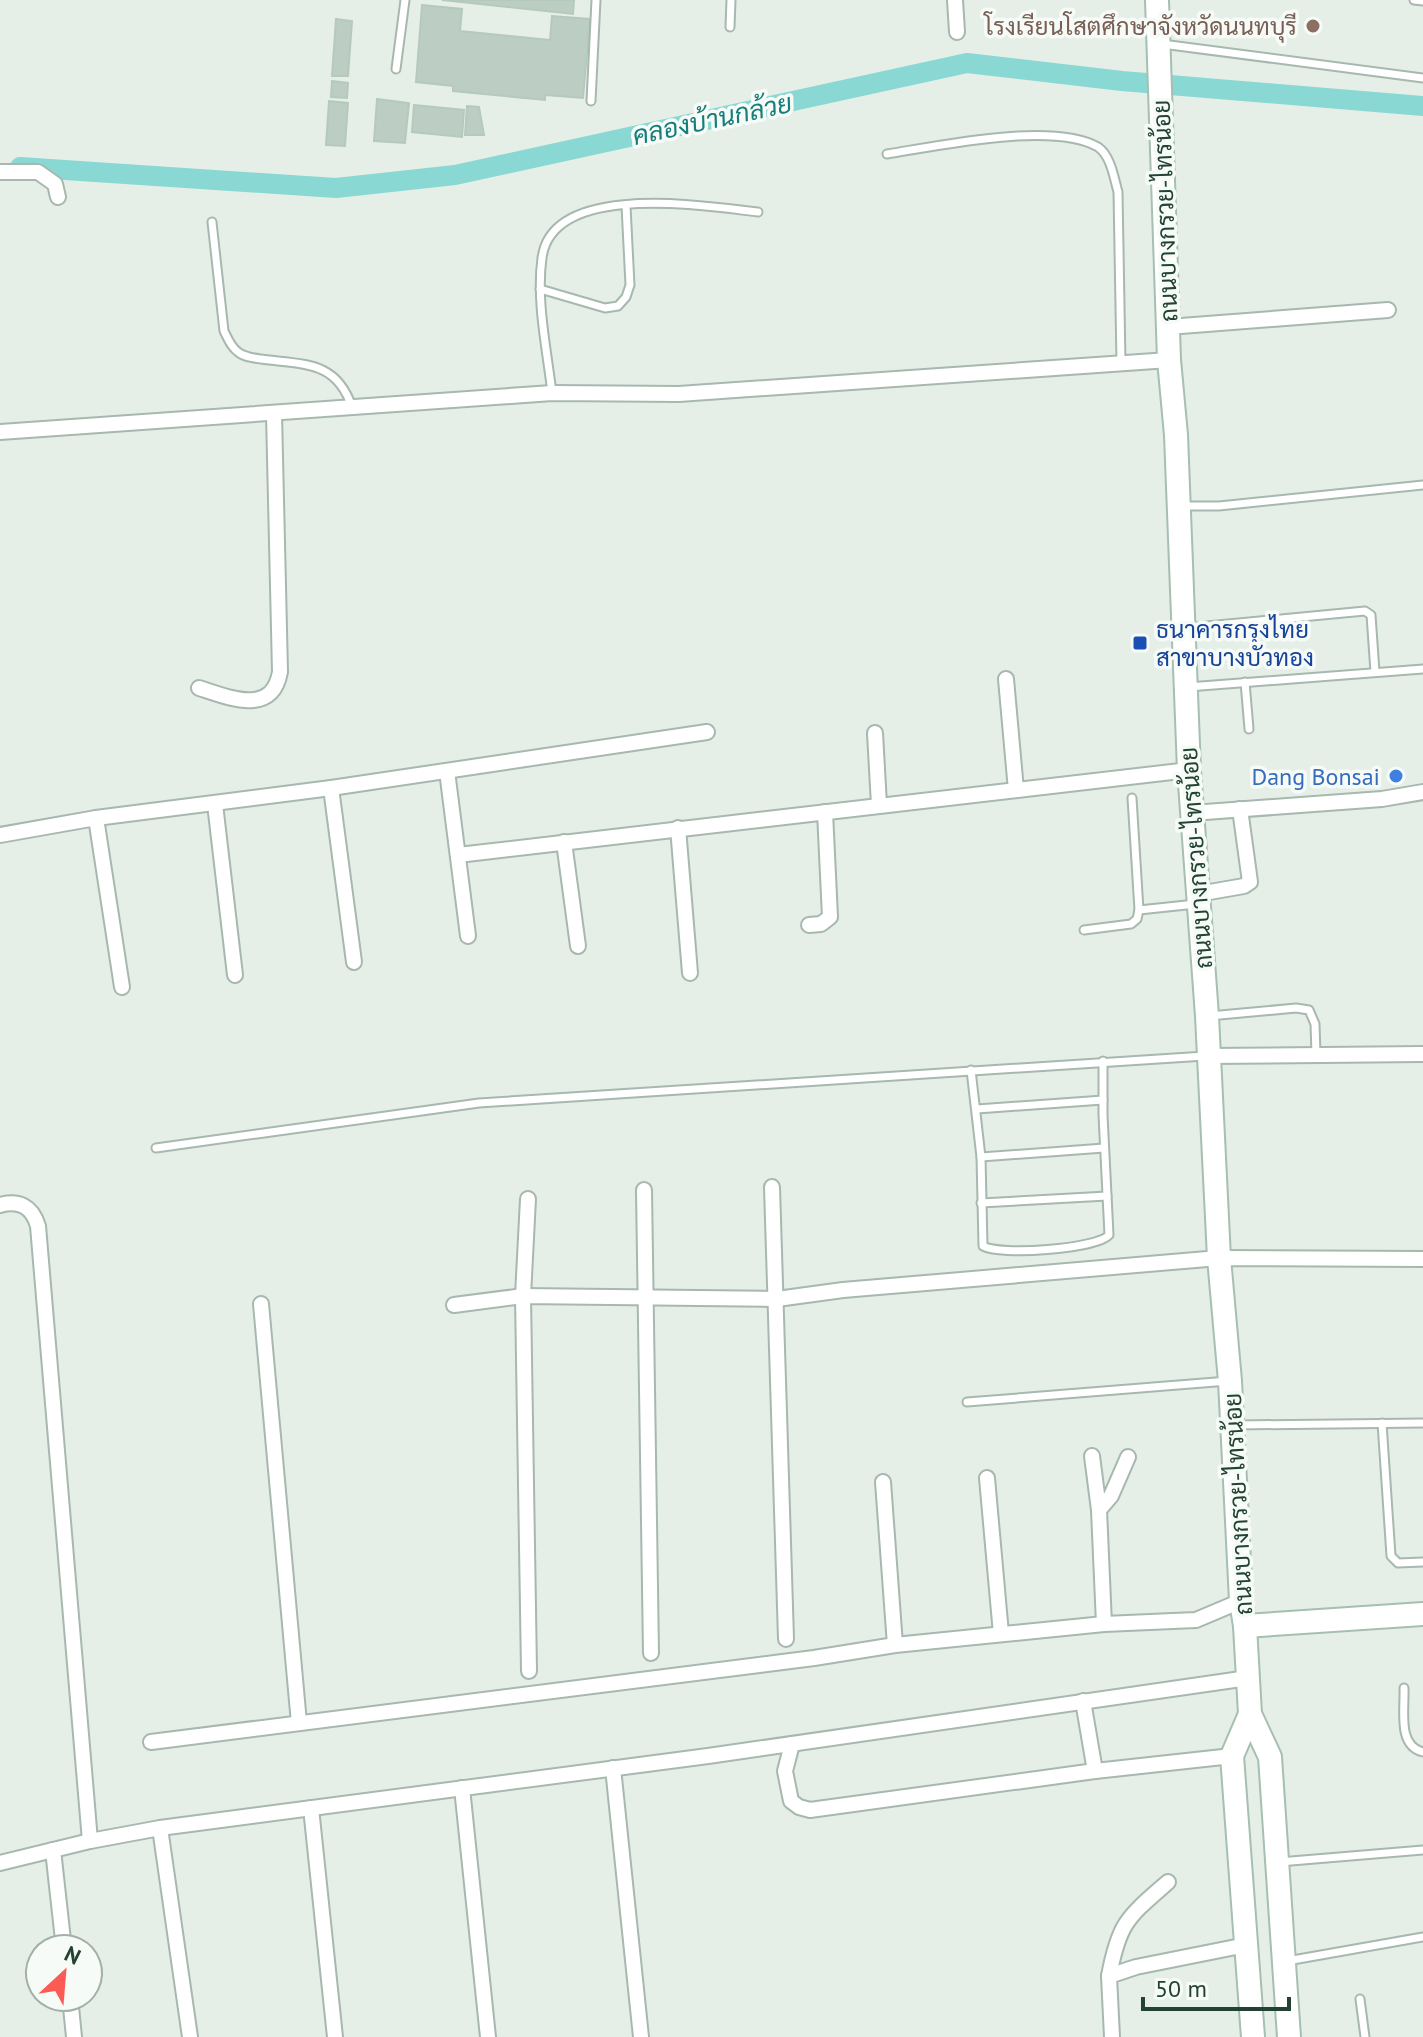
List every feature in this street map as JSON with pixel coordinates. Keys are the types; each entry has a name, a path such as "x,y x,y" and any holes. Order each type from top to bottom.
{"main road":[{"name":"ถนนบางกรวย-ไทรน้อย","path":"1157,0 1169,360 1189,770 1207,1016 1219,1258 1230,1381 1241,1601 1250,1714 1270,1757 1289,2037"},
{"path":"1245,1626 1423,1614"},
{"name":"ถนนบางกรวย-ไทรน้อย","path":"1250,1714 1232,1756 1253,2037"}],"street":[{"path":"955,0 957,32"},
{"path":"0,172 38,172 55,184 58,197"},
{"path":"1168,327 1388,310"},
{"path":"0,432 552,393 679,394 1169,360"},
{"path":"199,688 251,701 271,695 278,687 274,414"},
{"path":"1006,679 1016,790"},
{"path":"0,835 96,818 331,788 707,732"},
{"path":"875,733 879,805"},
{"path":"458,855 1189,770"},
{"path":"447,771 468,936"},
{"path":"331,788 354,962"},
{"path":"1192,813 1382,799 1423,792"},
{"path":"215,804 235,975"},
{"path":"1198,899 1244,886 1251,881 1240,809"},
{"path":"809,925 821,924 830,917 825,812"},
{"path":"96,818 122,987"},
{"path":"678,828 690,973"},
{"path":"564,842 578,946"},
{"path":"1208,1056 1423,1054"},
{"path":"772,1187 786,1639"},
{"path":"644,1190 651,1653"},
{"path":"528,1199 523,1296 529,1671"},
{"path":"0,1205 13,1202 24,1205 32,1212 38,1226 90,1841"},
{"path":"454,1305 523,1296 644,1295 777,1299 843,1290 1219,1258 1423,1259"},
{"path":"261,1304 299,1723"},
{"path":"1092,1456 1099,1510 1104,1624"},
{"path":"1099,1510 1111,1496 1128,1457"},
{"path":"987,1478 1001,1634"},
{"path":"883,1482 895,1645"},
{"path":"151,1742 814,1658 895,1645 1104,1624 1196,1620 1241,1601"},
{"path":"0,1863 160,1828 792,1744 1248,1678"},
{"path":"1083,1701 1095,1771"},
{"path":"792,1744 785,1771 791,1801 810,1810 1095,1771 1232,1756"},
{"path":"613,1768 641,2037"},
{"path":"462,1788 488,2037"},
{"path":"311,1808 335,2037"},
{"path":"160,1828 190,2037"},
{"path":"53,1850 62,1933"},
{"path":"1112,2037 1109,1976 1115,1942 1130,1915 1168,1882"},
{"path":"1109,1976 1136,1967 1246,1945"},
{"path":"72,2013 74,2037"}],"lane":[{"path":"396,69 405,0"},
{"path":"591,101 596,0"},
{"path":"730,27 731,0"},
{"path":"1414,0 1423,1"},
{"path":"1160,49 1423,78"},
{"path":"887,154 982,140 1060,136 1099,148 1111,165 1118,192 1121,363"},
{"path":"552,393 540,289 542,256 547,238 565,220 587,211 643,203 758,212"},
{"path":"540,289 605,308 618,306 626,297 630,285 626,206"},
{"path":"212,222 224,331 231,345 240,354 305,363 332,373 345,389 352,407"},
{"path":"1178,506 1219,506 1423,485"},
{"path":"1184,628 1365,611 1371,615 1375,672"},
{"path":"1186,687 1423,669"},
{"path":"1245,682 1249,729"},
{"path":"1084,930 1131,924 1137,919 1132,798"},
{"path":"1139,910 1198,899"},
{"path":"1207,1016 1296,1008 1309,1010 1315,1024 1316,1054"},
{"path":"156,1148 479,1103 1208,1056"},
{"path":"971,1070 981,1157 981,1240 984,1248 997,1251 1036,1250 1107,1239 1109,1235 1103,1061"},
{"path":"977,1109 1103,1100"},
{"path":"981,1157 1104,1148"},
{"path":"981,1203 1107,1196"},
{"path":"967,1402 1230,1381"},
{"path":"1382,1423 1391,1556 1398,1563 1423,1562"},
{"path":"1232,1425 1423,1423"},
{"path":"1404,1688 1406,1740 1411,1747 1423,1752"},
{"path":"1277,1862 1423,1850"},
{"path":"1284,1962 1423,1937"},
{"path":"1360,1999 1365,2037"}],"building":[{"path":"442,0 574,0 573,14"},
{"path":"422,5 462,9 460,31 550,40 552,16 590,19 583,98 545,95 545,100 453,91 453,86 416,82"},
{"path":"336,19 352,21 348,76 332,76"},
{"path":"332,81 348,83 347,98 331,97"},
{"path":"377,99 409,103 405,143 374,141"},
{"path":"329,101 348,103 345,146 326,145"},
{"path":"414,105 464,110 462,137 412,132"},
{"path":"467,106 479,107 484,135 465,135"}],"waterway":[{"name":"คลองบ้านกล้วย","path":"20,167 336,188 455,175 967,63 1122,81 1423,106"}],"place":[{"name":"โรงเรียนโสตศึกษาจังหวัดนนทบุรี","path":"1313,26"},
{"name":"ธนาคารกรุงไทย สาขาบางบัวทอง","path":"1140,643"},
{"name":"Dang Bonsai","path":"1396,776"}]}
